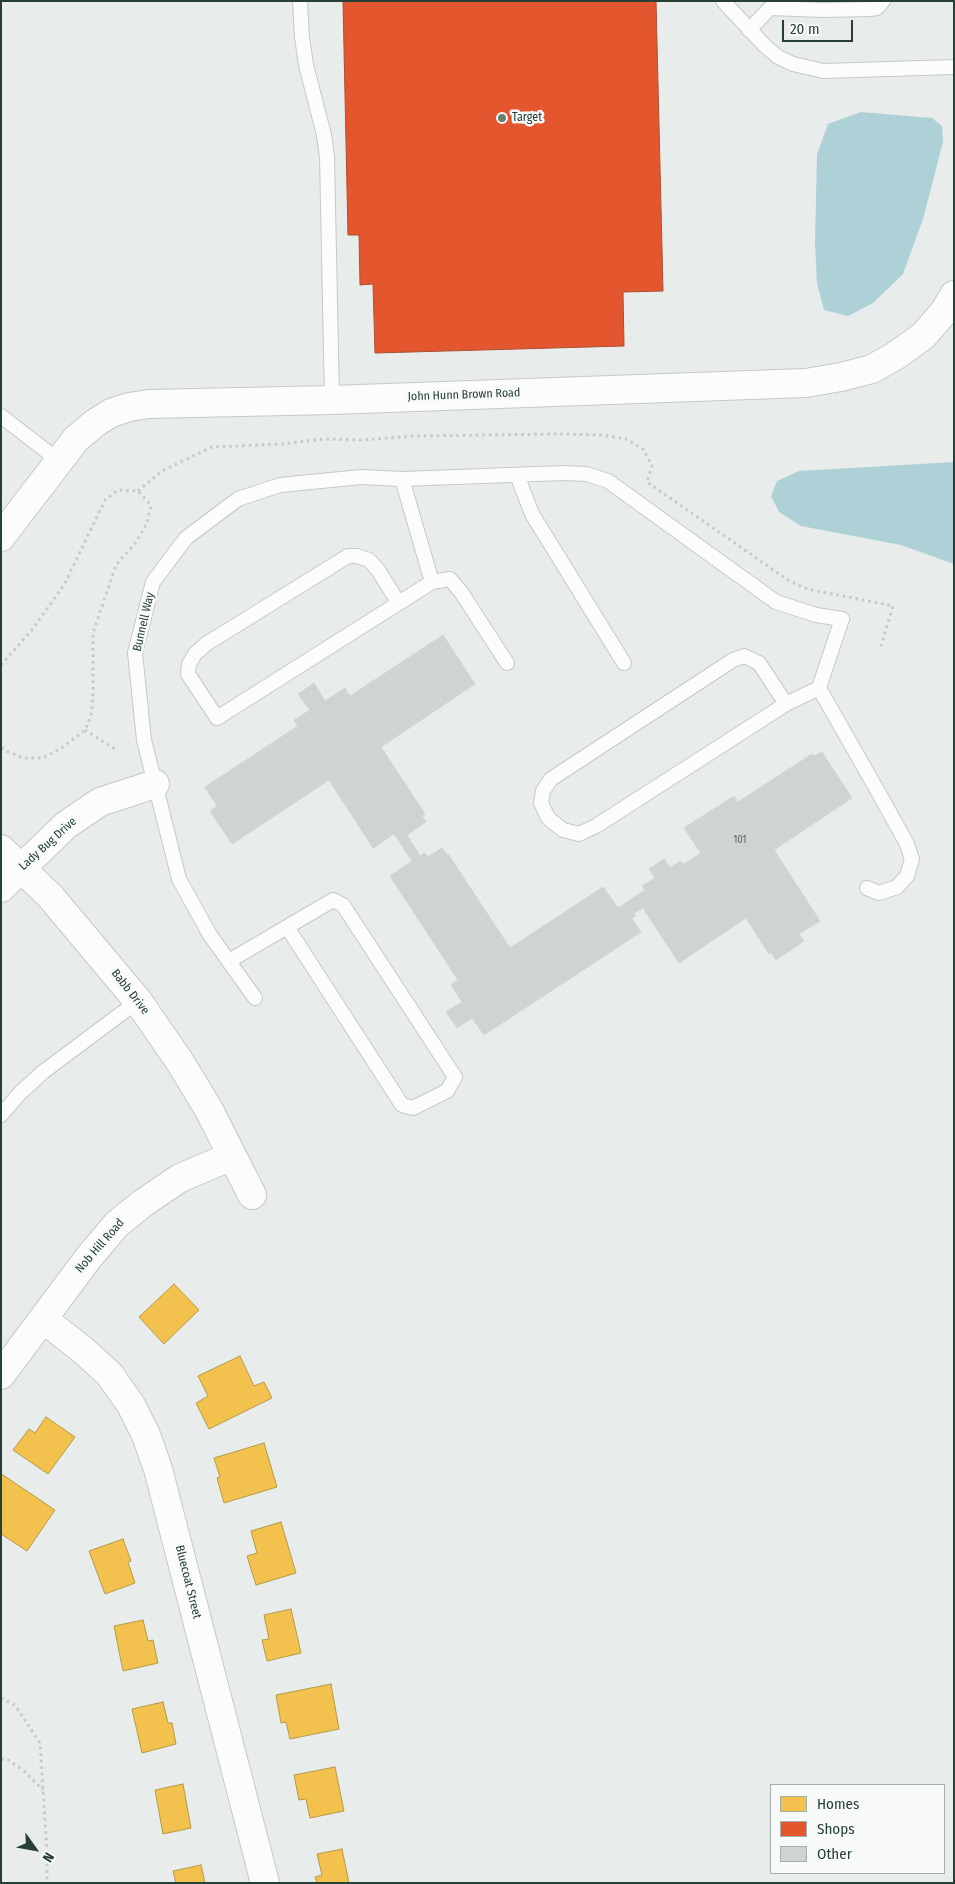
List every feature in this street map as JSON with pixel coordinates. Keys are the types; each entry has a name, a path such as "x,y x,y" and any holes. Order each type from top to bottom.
{"street":[{"name":"John Hunn Brown Road","path":"1,537 76,438 112,413 129,407 149,404 332,400 788,384 841,377 872,369 895,356 923,336 944,312 954,295"},
{"name":"Lady Bug Drive","path":"1,888 66,825 100,802 156,784"},
{"name":"Babb Drive","path":"1,849 22,867 50,896 138,1001 180,1062 208,1110 252,1195"},
{"name":"Nob Hill Road","path":"1,1376 88,1257 117,1224 143,1203 180,1178 232,1156"},
{"name":"Bluecoat Street","path":"43,1319 84,1350 110,1375 131,1405 146,1435 158,1469 265,1883"}],"lane":[{"path":"300,1 306,65 324,135 327,157 332,400"},
{"path":"723,1 749,30 778,57 809,68 823,71 954,67"},
{"path":"749,30 770,4 824,10 870,9 877,8 884,1"},
{"path":"1,416 58,460"},
{"name":"Bunnell Way","path":"255,998 210,935 179,879 144,740 135,653 153,582 186,538 238,499 280,485 361,476 402,479 586,474 608,481 776,602 816,615 842,619 819,688"},
{"path":"517,475 532,514 624,663"},
{"path":"402,479 432,582"},
{"path":"398,602 378,570 369,560 357,556 348,556 206,644 192,659 189,664 188,674 217,718 398,602 432,582 450,579 461,592 506,663"},
{"path":"786,704 759,663 744,656 733,660 551,779 543,791 541,803 548,818 563,830 579,834 596,826 786,704 819,688 907,844 912,859 907,876 897,887 879,893 867,888"},
{"path":"229,961 333,900 343,905 455,1077 447,1091 413,1108 402,1105 287,927"},
{"path":"1,1116 20,1093 44,1072 138,1001"}],"path":[{"path":"1,665 32,630 64,585 105,500 118,490 138,491 151,505 147,524 136,542 116,565 93,633 93,696 91,716 85,730 63,747 43,758 23,758 1,747"},
{"path":"85,730 118,751"},
{"path":"1,1698 14,1705 40,1743 47,1852 47,1883"},
{"path":"1,1759 8,1760 24,1771 43,1790"}],"water":[{"path":"861,112 932,118 942,126 943,142 923,219 903,274 873,303 848,316 824,310 817,283 815,243 817,154 828,124"},
{"path":"954,462 954,564 901,545 801,526 779,512 771,496 777,481 799,471"}],"building: Homes":[{"path":"174,1284 199,1310 164,1344 139,1317"},
{"path":"240,1356 254,1386 264,1382 272,1398 209,1429 196,1403 208,1396 198,1376"},
{"path":"46,1417 75,1437 48,1474 13,1450 29,1429 35,1433"},
{"path":"264,1443 277,1487 224,1503 217,1478 220,1477 214,1458"},
{"path":"3,1475 55,1510 27,1551 1,1534 1,1477"},
{"path":"281,1522 296,1573 256,1585 247,1556 257,1553 251,1531"},
{"path":"123,1539 131,1561 128,1562 135,1583 105,1594 89,1551"},
{"path":"291,1609 301,1653 267,1661 262,1640 269,1639 264,1615"},
{"path":"143,1620 148,1641 153,1640 158,1663 123,1671 114,1626"},
{"path":"331,1684 339,1729 290,1739 286,1722 281,1723 276,1695"},
{"path":"163,1702 168,1723 172,1723 176,1744 142,1753 132,1709"},
{"path":"335,1767 344,1811 310,1818 306,1799 299,1800 294,1775"},
{"path":"183,1784 191,1828 163,1834 155,1790"},
{"path":"342,1849 349,1883 317,1883 315,1877 322,1875 317,1854"},
{"path":"201,1865 205,1883 176,1883 173,1871"}],"building: Shops":[{"name":"Target","path":"343,1 656,1 663,291 623,292 624,346 375,353 373,284 360,285 359,235 348,235"}],"building: Other":[{"path":"443,635 475,684 381,747 425,814 422,816 426,822 407,835 420,856 425,853 428,857 442,848 448,854 510,948 603,887 618,908 645,890 642,886 655,878 649,869 664,859 670,868 681,861 684,864 701,853 684,828 734,796 738,802 812,754 814,756 822,752 852,798 774,850 820,921 799,934 804,941 776,960 771,952 769,954 746,918 679,963 643,908 634,913 636,916 632,918 641,932 484,1035 472,1018 457,1028 446,1012 462,1002 451,985 458,980 390,876 412,861 394,834 373,848 329,780 232,844 210,811 217,806 205,787 298,726 294,720 310,710 298,694 314,683 325,701 345,688 350,696"}],"place":[{"name":"Target","path":"502,118"}]}
